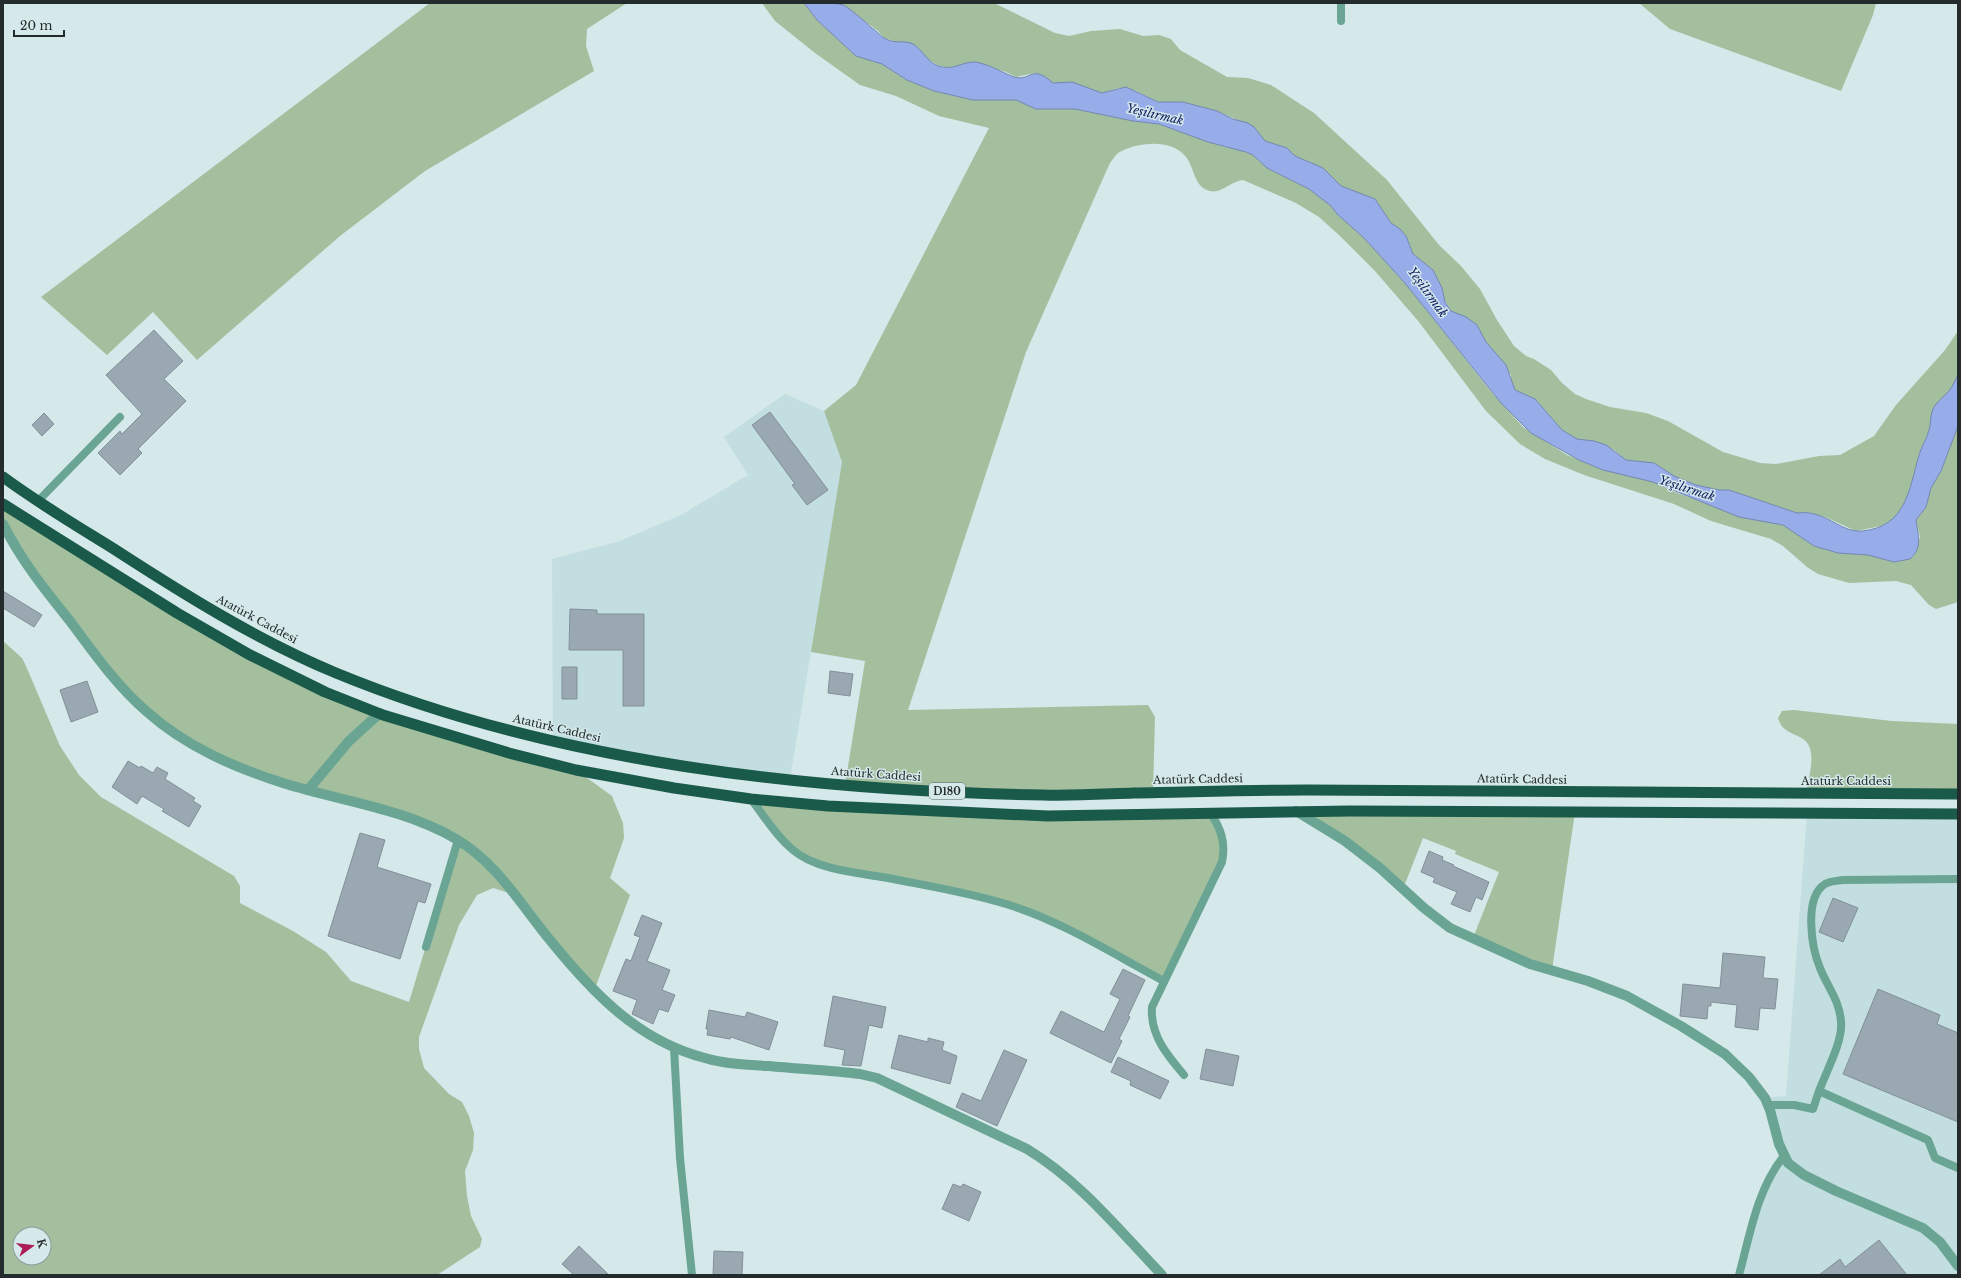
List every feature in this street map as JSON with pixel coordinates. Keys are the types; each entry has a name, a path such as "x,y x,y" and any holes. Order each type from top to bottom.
{"highway":[{"name":"Atatürk Caddesi","path":"3,477 188,597 260,637 334,672 397,696 512,731 582,748 677,765 752,776 830,784 1045,795 1237,790 1958,794"},
{"name":"D180","path":"3,504 177,613 250,655 325,692 380,714 509,753 576,770 674,788 751,799 906,810 1048,816 1296,811 1958,814"}],"street":[{"path":"3,524 25,562 117,681 144,710 166,728 214,756 243,769 308,790 404,816 430,825 458,840 485,861 516,895 584,982 610,1007 639,1029 674,1048 706,1059 747,1065 860,1074 892,1084 1027,1149 1046,1160 1067,1177 1162,1275"},
{"path":"308,790 349,741 380,714"},
{"path":"1296,811 1345,840 1380,868 1424,908 1450,928 1530,964 1588,981 1627,996 1682,1026 1725,1054 1738,1065 1758,1088 1768,1105 1784,1156 1788,1163 1804,1175 1836,1191 1923,1228 1934,1235 1958,1266"}],"lane":[{"path":"1341,3 1341,21"},
{"path":"38,501 120,417"},
{"path":"751,799 776,833 794,851 813,862 842,870 965,893 1008,904 1057,924 1164,981"},
{"path":"1184,1075 1166,1054 1159,1042 1153,1022 1152,1007 1222,862 1225,850 1223,839 1219,825 1210,812"},
{"path":"426,947 458,840"},
{"path":"1768,1105 1794,1104 1813,1109 1842,1031 1837,1002 1820,968 1813,942 1813,907 1820,889 1829,882 1843,880 1958,879"},
{"path":"674,1048 680,1158 692,1275"},
{"path":"1819,1091 1928,1140 1935,1158 1958,1168"},
{"path":"1739,1275 1760,1200 1773,1169 1784,1156"}],"shaded area":[{"path":"785,394 824,411 842,462 790,779 553,741 552,559 620,541 681,515 748,475 724,437"},
{"path":"1807,813 1958,814 1958,1275 1739,1275 1760,1200 1784,1156 1765,1098 1786,1096"}],"green space":[{"path":"430,3 627,3 587,29 586,46 594,71 425,171 340,236 197,360 153,312 107,355 41,297"},
{"path":"762,3 804,3 817,20 856,56 882,64 907,80 934,91 973,100 1016,100 1036,109 1075,109 1133,121 1159,124 1208,142 1235,148 1253,155 1267,168 1309,189 1331,206 1337,214 1363,237 1404,282 1492,393 1523,427 1567,455 1603,470 1653,482 1677,493 1753,519 1783,525 1814,546 1838,553 1868,555 1894,562 1910,559 1914,556 1920,537 1916,520 1926,507 1931,488 1941,471 1958,426 1958,602 1936,609 1929,605 1911,585 1896,581 1849,583 1818,574 1807,567 1783,546 1771,539 1711,521 1674,504 1584,475 1545,459 1520,444 1486,411 1419,322 1375,271 1319,217 1296,203 1243,180 1221,190 1207,190 1199,184 1189,161 1180,151 1163,144 1144,144 1134,146 1118,153 1110,163 1026,352 908,710 1148,705 1155,717 1153,793 845,785 865,661 811,652 842,462 824,411 856,385 989,128 939,116 896,96 860,85 815,53 775,21"},
{"path":"830,3 994,3 1055,33 1069,36 1091,31 1120,29 1143,36 1159,35 1171,39 1180,50 1227,77 1248,78 1271,85 1314,113 1387,180 1439,245 1461,266 1480,289 1497,320 1514,346 1526,356 1534,359 1551,370 1562,383 1575,394 1610,407 1646,413 1668,421 1723,452 1760,463 1776,464 1819,456 1840,455 1874,436 1896,405 1945,350 1958,331 1958,375 1950,390 1933,409 1929,431 1919,454 1914,478 1901,512 1891,521 1881,526 1856,531 1825,517 1806,512 1797,513 1729,490 1719,490 1696,485 1674,476 1654,463 1626,460 1614,450 1594,441 1577,439 1562,430 1535,399 1515,390 1511,384 1511,375 1486,342 1477,325 1451,311 1423,262 1413,254 1406,236 1400,229 1391,223 1375,199 1341,186 1312,163 1295,156 1287,148 1265,141 1254,127 1217,111 1184,102 1158,102 1136,91 1119,88 1102,93 1096,92 1072,82 1053,83 1035,73 1016,77 1006,72 974,62 948,68 937,65 926,58 918,48 884,38 878,31 843,5"},
{"path":"1639,3 1876,3 1873,15 1841,91 1670,29"},
{"path":"3,504 177,613 325,692 576,770 612,796 623,823 624,838 610,878 630,895 594,991 516,895 493,888 477,895 459,925 419,1037 419,1049 424,1068 449,1094 462,1102 469,1116 474,1133 473,1150 465,1171 467,1196 471,1216 482,1239 480,1247 437,1275 3,1275 3,641 22,658 60,746 79,775 101,797 234,876 240,886 240,903 293,931 326,952 351,981 409,1002 458,840 431,825 285,784 190,743 117,681 3,524"},
{"path":"1794,710 1892,721 1958,724 1958,794 1806,794 1811,764 1811,752 1809,746 1802,738 1788,732 1778,718 1782,711"},
{"path":"751,799 906,810 1210,812 1225,850 1164,981 1057,924 1007,904 841,870 794,851"},
{"path":"1296,811 1575,812 1552,970 1473,938 1499,872 1455,854 1456,851 1423,838 1403,889"}],"water":[{"name":"Yeşilırmak","path":"804,3 829,3 843,5 858,15 884,38 913,44 920,49 931,62 938,66 953,67 974,62 989,66 1014,77 1020,78 1032,74 1040,74 1053,83 1072,82 1102,93 1126,87 1158,102 1183,102 1217,111 1233,119 1248,123 1254,127 1265,141 1287,148 1295,156 1323,168 1341,186 1375,199 1391,223 1400,229 1406,236 1413,254 1433,270 1442,288 1445,302 1451,311 1466,317 1477,325 1486,342 1506,365 1515,390 1535,399 1562,430 1577,439 1594,441 1606,445 1626,460 1654,463 1674,476 1696,485 1719,490 1729,490 1797,513 1816,514 1854,531 1877,528 1888,522 1897,514 1903,505 1912,481 1920,452 1930,428 1933,409 1950,389 1958,375 1958,426 1941,471 1931,488 1926,507 1916,520 1919,541 1917,550 1910,559 1894,562 1868,555 1838,553 1814,546 1783,525 1739,517 1653,482 1603,470 1579,460 1531,433 1501,403 1404,282 1363,237 1337,214 1331,206 1309,189 1267,168 1253,155 1208,142 1159,124 1133,121 1075,109 1036,109 1016,100 973,100 934,91 907,80 882,64 856,56 817,20"}],"building":[{"path":"154,330 183,361 164,379 186,401 138,449 142,453 120,475 98,453 120,431 122,434 142,414 106,375"},
{"path":"770,412 828,490 807,505 792,485 795,484 752,425"},
{"path":"44,413 54,424 42,436 32,425"},
{"path":"3,591 42,615 34,627 3,608"},
{"path":"570,609 597,610 597,614 644,614 644,706 623,706 623,650 569,650"},
{"path":"562,667 577,667 577,699 562,699"},
{"path":"830,671 853,674 850,696 828,693"},
{"path":"87,681 98,712 71,722 60,690"},
{"path":"128,761 153,773 157,767 168,773 165,779 195,798 193,801 201,806 189,827 162,811 164,809 142,796 137,804 112,787"},
{"path":"360,833 385,840 377,867 431,884 425,903 418,901 400,959 328,936"},
{"path":"1429,851 1443,857 1442,860 1454,865 1453,866 1489,882 1482,900 1476,897 1470,912 1451,904 1457,892 1433,882 1435,878 1421,872"},
{"path":"1833,898 1858,908 1843,942 1819,932"},
{"path":"642,915 662,923 647,961 670,970 662,990 675,995 668,1012 659,1009 653,1024 632,1014 637,1000 613,991 626,959 631,961 640,937 634,935"},
{"path":"1723,953 1765,957 1763,978 1778,979 1775,1009 1760,1008 1758,1030 1735,1027 1737,1005 1711,1002 1711,1006 1708,1006 1707,1019 1680,1016 1683,984 1720,988"},
{"path":"1123,969 1145,980 1128,1016 1130,1017 1119,1039 1122,1041 1111,1063 1050,1033 1061,1011 1104,1032 1120,999 1110,994"},
{"path":"1878,989 1940,1015 1937,1024 1958,1033 1958,1122 1843,1074"},
{"path":"833,996 886,1007 882,1028 869,1025 861,1066 842,1065 845,1050 824,1046"},
{"path":"709,1010 745,1017 747,1012 778,1022 769,1050 731,1037 730,1039 707,1035 708,1029 706,1029"},
{"path":"899,1035 928,1042 928,1038 944,1042 942,1050 957,1056 950,1084 891,1068"},
{"path":"1206,1049 1239,1056 1233,1086 1200,1079"},
{"path":"1004,1050 1027,1060 997,1126 956,1107 962,1093 981,1101"},
{"path":"1118,1057 1169,1081 1160,1099 1130,1085 1131,1081 1111,1072"},
{"path":"953,1184 961,1187 963,1184 981,1192 969,1221 942,1209"},
{"path":"1879,1240 1907,1275 1819,1275 1840,1259 1845,1267"},
{"path":"579,1246 609,1275 574,1275 562,1264"},
{"path":"714,1251 743,1252 742,1275 713,1275"}]}
